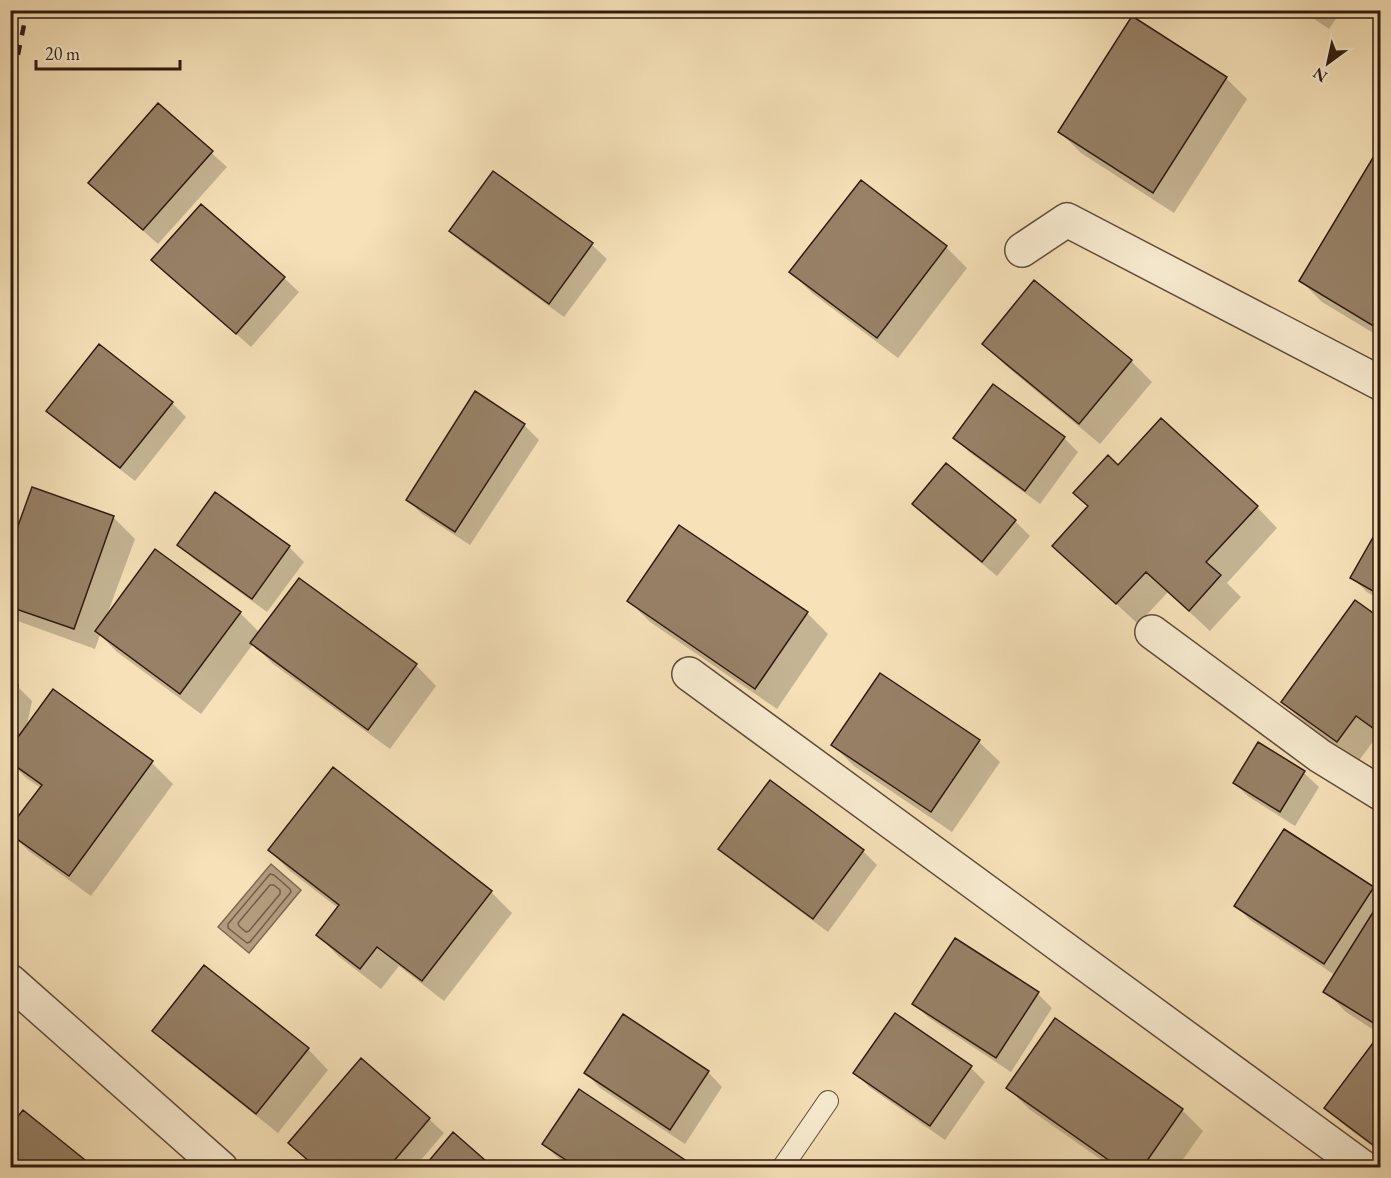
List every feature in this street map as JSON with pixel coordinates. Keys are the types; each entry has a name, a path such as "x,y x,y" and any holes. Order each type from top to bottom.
{"street":[{"path":"1022,250 1067,220 1380,383"},
{"path":"1152,632 1320,756 1380,793"},
{"path":"689,674 1364,1167"},
{"path":"10,981 221,1167"}],"lane":[{"path":"782,1167 828,1101"}],"water":[{"path":"271,864 301,890 249,953 218,927"}],"building":[{"path":"1132,16 1227,77 1153,193 1058,132"},
{"path":"158,103 213,151 143,230 88,183"},
{"path":"1380,146 1380,330 1299,281"},
{"path":"493,171 593,243 549,304 449,231"},
{"path":"861,180 947,246 877,338 789,272"},
{"path":"201,204 285,277 236,334 151,260"},
{"path":"1034,280 1132,360 1079,424 982,344"},
{"path":"99,344 173,402 120,468 46,411"},
{"path":"993,384 1065,437 1025,491 953,438"},
{"path":"475,391 525,424 455,532 406,500"},
{"path":"1161,418 1258,506 1206,562 1221,575 1189,611 1146,572 1116,604 1052,546 1088,506 1073,493 1108,455 1118,465"},
{"path":"946,463 1016,520 982,562 912,504"},
{"path":"32,487 114,516 74,629 10,607 10,548"},
{"path":"215,492 290,546 252,599 177,545"},
{"path":"679,525 808,612 755,689 627,601"},
{"path":"1380,525 1380,595 1350,578"},
{"path":"155,549 241,612 180,694 95,631"},
{"path":"299,578 417,664 368,730 250,643"},
{"path":"1355,600 1380,618 1380,733 1356,716 1337,742 1281,702"},
{"path":"880,673 980,740 931,812 831,745"},
{"path":"10,683 18,685 10,719"},
{"path":"53,689 153,761 69,876 10,834 10,827 42,785 10,762 10,748"},
{"path":"1258,742 1305,771 1280,812 1233,783"},
{"path":"333,767 492,891 422,981 377,947 360,969 316,935 339,905 268,850"},
{"path":"770,780 864,850 813,919 718,849"},
{"path":"1284,829 1374,887 1324,964 1234,906"},
{"path":"1380,901 1380,1027 1323,992"},
{"path":"955,938 1039,992 996,1058 912,1004"},
{"path":"204,965 309,1048 256,1114 152,1031"},
{"path":"895,1013 972,1066 930,1126 853,1073"},
{"path":"623,1014 709,1071 670,1130 584,1073"},
{"path":"1055,1018 1183,1109 1142,1168 1120,1168 1006,1088"},
{"path":"1376,1039 1380,1042 1380,1136 1373,1145 1324,1108"},
{"path":"361,1058 430,1118 388,1168 317,1168 288,1143"},
{"path":"579,1089 685,1160 679,1168 578,1168 542,1144"},
{"path":"23,1110 95,1168 10,1168 10,1126"},
{"path":"453,1132 494,1168 423,1168"}],"railway":[{"path":"10,94 27,10"}]}
